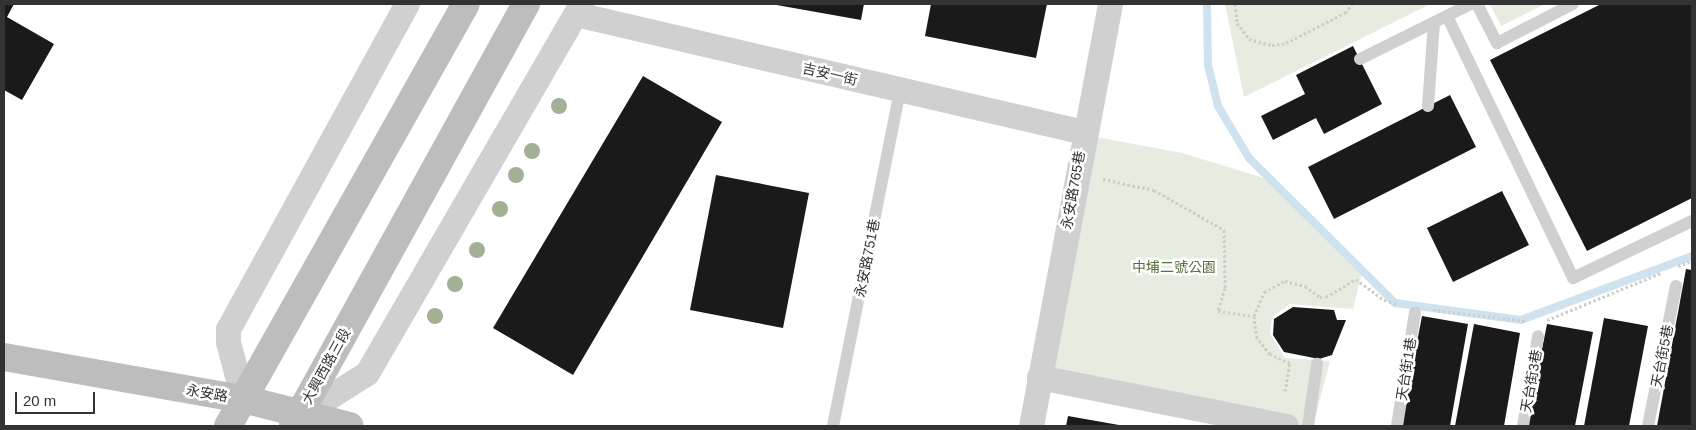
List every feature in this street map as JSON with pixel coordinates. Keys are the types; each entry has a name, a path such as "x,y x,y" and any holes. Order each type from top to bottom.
{"street":[{"path":"243,399 228,342 228,329 407,4"},
{"path":"228,426 466,4"},
{"name":"大興西路三段","path":"296,423 526,4"},
{"name":"永安路765巷","path":"1031,426 1084,132 1110,4"},
{"name":"大興西路三段","path":"296,423 367,372 578,9"},
{"name":"吉安一街","path":"578,9 900,90 1084,132"},
{"name":"永安路","path":"4,358 243,399 296,423 350,426"},
{"path":"1039,377 1286,426"}],"lane":[{"path":"1360,59 1471,4"},
{"path":"1476,4 1497,43 1573,4"},
{"path":"1447,16 1573,278 1692,221"},
{"path":"1428,106 1434,22"},
{"name":"永安路751巷","path":"833,426 900,90"},
{"name":"天台街5巷","path":"1648,426 1676,286"},
{"name":"天台街1巷","path":"1397,426 1420,310"},
{"name":"天台街3巷","path":"1523,426 1538,336"},
{"path":"1308,426 1317,364"}],"path":[{"path":"1235,4 1237,23 1249,40 1272,45 1286,43 1337,18 1352,4"},
{"path":"1096,178 1154,190 1224,230 1226,288 1218,312 1254,316"},
{"path":"1677,267 1692,261"},
{"path":"1539,323 1668,270"},
{"path":"1285,391 1290,363 1270,354 1257,338 1254,316 1264,292 1285,281 1305,286 1320,297 1326,297 1356,279 1384,300 1400,304"},
{"path":"1420,310 1530,322"}],"green space":[{"path":"1225,4 1430,4 1244,97"},
{"path":"1490,4 1545,4 1501,26"},
{"name":"中埔二號公園","path":"1085,135 1182,153 1264,178 1363,269 1353,309 1290,304 1272,317 1270,334 1285,358 1330,361 1313,426 1297,426 1042,376"}],"building":[{"path":"4,4 14,4 7,17 54,44 22,100 4,90"},
{"path":"771,4 864,4 861,20"},
{"path":"931,4 1047,4 1036,58 925,36"},
{"path":"1601,4 1692,4 1692,198 1587,251 1490,60"},
{"path":"1353,46 1382,104 1324,134 1316,118 1273,140 1261,116 1305,94 1296,75"},
{"path":"643,76 722,122 573,375 493,328"},
{"path":"1450,95 1476,147 1334,219 1308,167"},
{"path":"716,175 809,193 783,328 690,310"},
{"path":"1502,191 1529,245 1453,282 1427,228"},
{"path":"1686,269 1692,270 1692,426 1657,426"},
{"path":"1293,307 1334,310 1337,320 1346,320 1332,355 1319,359 1284,352 1273,335 1274,319"},
{"path":"1422,316 1468,324 1450,426 1401,426"},
{"path":"1604,318 1648,326 1629,426 1584,426"},
{"path":"1474,324 1520,333 1504,426 1455,426"},
{"path":"1547,324 1593,332 1575,426 1527,426"},
{"path":"1068,416 1119,425 1119,426 1066,426"}],"waterway":[{"path":"1207,4 1208,65 1218,106 1249,158 1395,303 1521,320 1692,256"}]}
